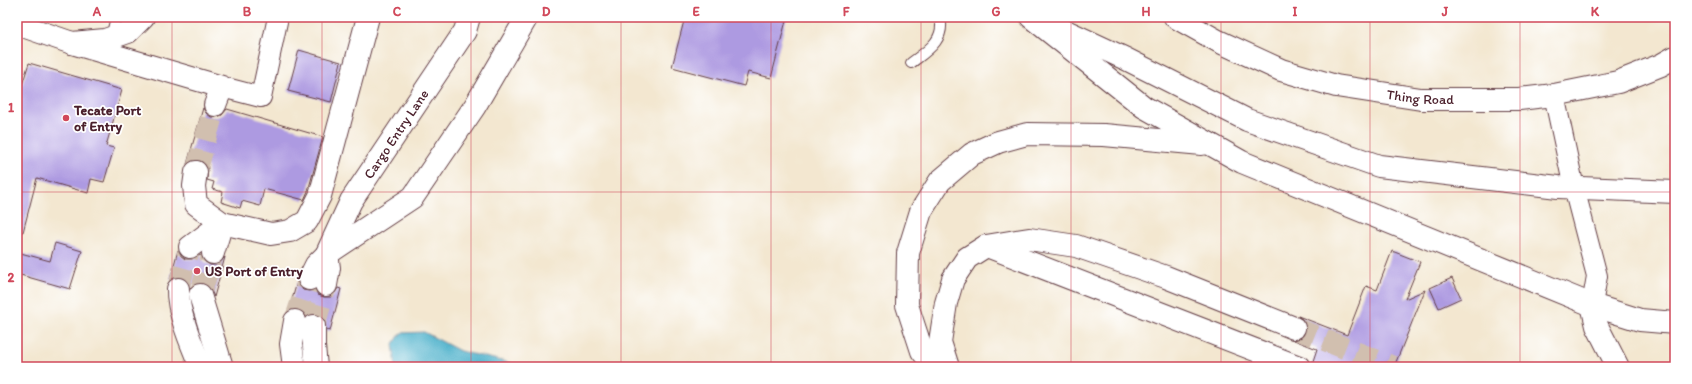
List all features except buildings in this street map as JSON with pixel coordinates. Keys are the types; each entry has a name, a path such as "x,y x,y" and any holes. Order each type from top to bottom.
{"main road":[{"path":"72,43 111,38 128,32 143,17"},
{"path":"196,172 194,186 196,204 222,223 271,234 290,230 306,221 320,196 368,17"},
{"name":"Cargo Entry Lane","path":"327,254 351,201 465,31 469,17"},
{"path":"317,282 316,265 327,254 413,197 475,106 527,17"},
{"path":"1031,17 1144,107 1242,162 1592,305 1640,320 1675,323"},
{"path":"1035,17 1126,59 1247,120 1379,166 1574,188 1675,192"},
{"name":"Thing Road","path":"1175,17 1218,41 1281,70 1336,86 1421,99 1519,99 1554,95 1618,82 1661,65 1675,57"},
{"path":"17,24 218,96"},
{"path":"935,367 922,351 907,305 908,253 924,205 940,181 967,158 998,142 1027,134 1104,135 1210,144"},
{"path":"190,247 222,223"},
{"path":"213,253 222,223"},
{"path":"948,367 940,342 946,303 953,279 967,258 986,246 1029,239 1076,246 1166,277 1294,328"},
{"path":"986,246 1300,367"},
{"path":"178,289 177,300 189,340 201,367"},
{"path":"200,295 222,367"},
{"path":"1592,305 1597,326 1618,367"},
{"path":"294,367 291,344 305,324 314,346 316,367"}],"street":[{"path":"218,96 260,97 278,17"},
{"path":"1554,95 1574,188 1596,276 1592,305"}],"lane":[{"path":"111,38 116,17"},
{"path":"911,62 928,51 936,42 941,32 940,17"}],"water":[{"path":"424,332 460,351 527,367 396,367 393,345 401,333"}],"tunnel":[{"path":"196,172 215,105"},
{"path":"178,289 190,247"},
{"path":"200,295 213,253"},
{"path":"295,321 309,279"},
{"path":"314,326 326,285"},
{"path":"1294,328 1393,367"}],"place":[{"name":"Tecate Port of Entry","path":"66,118"},
{"name":"US Port of Entry","path":"197,271"}]}
